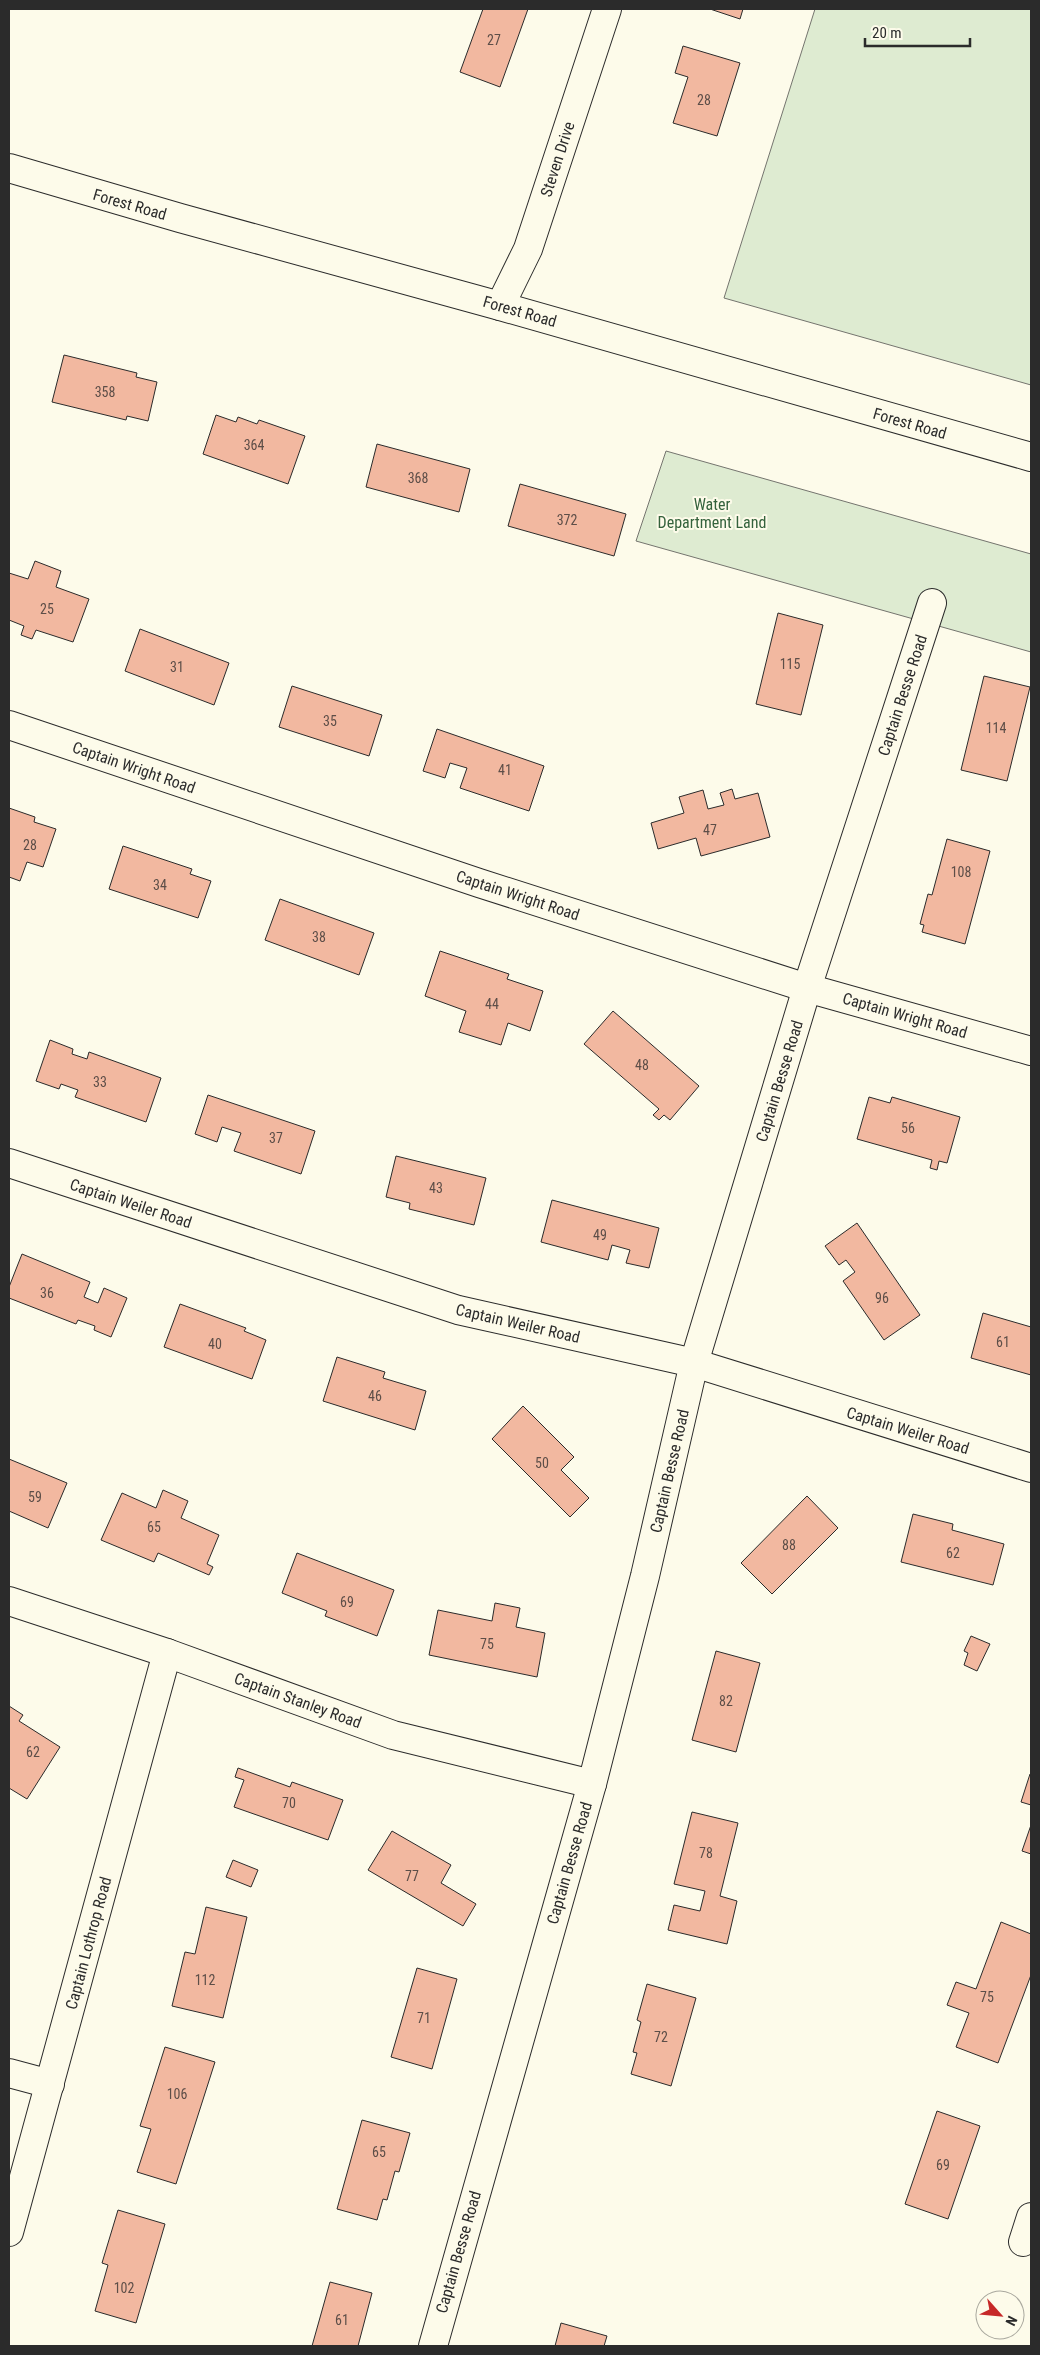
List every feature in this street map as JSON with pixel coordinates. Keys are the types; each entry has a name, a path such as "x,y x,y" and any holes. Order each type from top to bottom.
{"street":[{"name":"Steven Drive","path":"500,306 528,249 607,9"},
{"name":"Forest Road","path":"9,168 180,218 500,306 1031,457"},
{"name":"Captain Besse Road","path":"432,2346 592,1784 645,1576 694,1363 807,988 932,603"},
{"name":"Captain Wright Road","path":"9,726 480,883 807,988 1031,1051"},
{"name":"Captain Weiler Road","path":"9,1163 458,1310 694,1363 1031,1468"},
{"name":"Captain Stanley Road","path":"9,1601 167,1653 393,1735 592,1784"},
{"name":"Captain Lothrop Road","path":"9,2232 167,1653"},
{"path":"9,2073 50,2084"}],"green space":[{"path":"815,9 1031,9 1031,385 724,298"},
{"name":"Water Department Land","path":"666,451 1031,554 1031,652 636,541"}],"building":[{"path":"483,9 528,9 500,87 460,72"},
{"path":"710,9 743,9 740,19"},
{"path":"683,46 740,63 717,136 673,123 688,77 675,73"},
{"path":"64,355 137,373 136,377 157,382 148,421 127,416 126,420 52,402"},
{"path":"216,415 236,422 238,417 257,424 259,420 305,436 288,484 203,454"},
{"path":"377,444 470,469 459,512 366,487"},
{"path":"520,484 626,514 614,556 508,526"},
{"path":"35,561 61,571 56,587 89,599 73,642 36,630 32,639 21,635 24,626 9,620 9,573 28,579"},
{"path":"778,613 823,625 801,715 756,704"},
{"path":"140,629 229,663 214,705 125,671"},
{"path":"984,676 1030,687 1007,781 961,770"},
{"path":"292,686 382,715 369,756 279,727"},
{"path":"437,729 544,766 529,811 460,788 467,768 450,763 445,778 423,771"},
{"path":"732,789 735,799 758,793 770,837 701,856 696,838 658,849 651,823 684,813 679,797 703,790 708,809 724,805 720,793"},
{"path":"9,808 35,817 34,822 56,829 43,867 27,862 20,881 9,877"},
{"path":"947,839 990,851 965,944 922,932 924,925 920,924 928,894 932,895"},
{"path":"123,846 192,869 190,874 211,881 198,918 109,889"},
{"path":"280,899 374,933 359,975 265,940"},
{"path":"440,951 509,974 507,979 543,991 530,1031 508,1023 501,1045 459,1032 466,1011 425,996"},
{"path":"613,1011 699,1086 670,1120 664,1115 659,1120 653,1115 659,1109 584,1044"},
{"path":"50,1040 73,1049 72,1054 87,1059 89,1052 161,1078 146,1122 75,1097 78,1090 61,1084 59,1089 36,1081"},
{"path":"208,1095 315,1131 301,1174 234,1151 241,1133 222,1127 217,1142 195,1134"},
{"path":"869,1097 890,1103 892,1097 960,1117 947,1163 939,1161 937,1170 930,1168 932,1160 857,1139"},
{"path":"396,1156 486,1178 474,1225 409,1209 410,1203 386,1197"},
{"path":"552,1200 659,1228 649,1268 626,1263 630,1250 612,1245 608,1260 541,1242"},
{"path":"857,1223 920,1315 884,1340 843,1281 855,1272 846,1260 839,1265 825,1246"},
{"path":"22,1254 90,1282 84,1297 98,1303 104,1288 127,1298 111,1337 94,1330 95,1326 78,1320 76,1324 9,1298 9,1287"},
{"path":"180,1304 246,1328 244,1331 266,1340 252,1379 164,1347"},
{"path":"983,1313 1031,1327 1031,1375 971,1358"},
{"path":"337,1357 385,1372 383,1378 426,1391 415,1430 323,1401"},
{"path":"523,1406 574,1457 561,1470 589,1498 570,1517 492,1439"},
{"path":"9,1459 67,1483 48,1528 9,1511"},
{"path":"163,1490 188,1501 181,1518 219,1535 207,1564 213,1567 209,1575 158,1553 154,1562 101,1540 122,1493 156,1508"},
{"path":"807,1496 838,1528 772,1594 741,1563"},
{"path":"913,1514 953,1524 952,1530 1004,1544 993,1585 901,1562"},
{"path":"297,1553 394,1590 377,1636 325,1616 327,1611 282,1593"},
{"path":"495,1603 520,1608 516,1627 545,1633 537,1677 429,1655 438,1610 492,1621"},
{"path":"971,1636 990,1644 977,1671 964,1665 968,1653 964,1651"},
{"path":"716,1651 760,1663 736,1752 692,1740"},
{"path":"9,1706 23,1715 19,1721 60,1747 27,1799 9,1788"},
{"path":"238,1768 290,1787 292,1782 343,1800 328,1840 234,1807 244,1780 235,1777"},
{"path":"1031,1775 1031,1805 1021,1802"},
{"path":"692,1812 738,1823 720,1896 737,1901 727,1944 668,1930 674,1905 700,1911 705,1891 674,1884"},
{"path":"1031,1825 1031,1854 1022,1851"},
{"path":"392,1831 451,1865 441,1883 476,1904 463,1926 368,1870"},
{"path":"233,1860 258,1870 251,1887 226,1877"},
{"path":"206,1907 247,1917 223,2018 172,2006 185,1952 195,1954"},
{"path":"1001,1922 1031,1934 1031,1975 998,2063 956,2047 969,2013 947,2005 956,1982 976,1989"},
{"path":"417,1968 457,1979 432,2069 391,2057"},
{"path":"647,1984 696,1998 671,2086 631,2074 637,2053 633,2052 641,2022 637,2020"},
{"path":"165,2047 215,2062 176,2184 137,2172 151,2129 140,2126"},
{"path":"937,2111 980,2126 948,2219 905,2204"},
{"path":"362,2120 410,2133 399,2172 395,2171 387,2200 383,2199 377,2220 337,2209"},
{"path":"118,2210 165,2224 136,2323 95,2311 108,2265 102,2263"},
{"path":"330,2282 372,2293 358,2346 312,2346"},
{"path":"561,2323 607,2336 604,2346 555,2346"}]}
